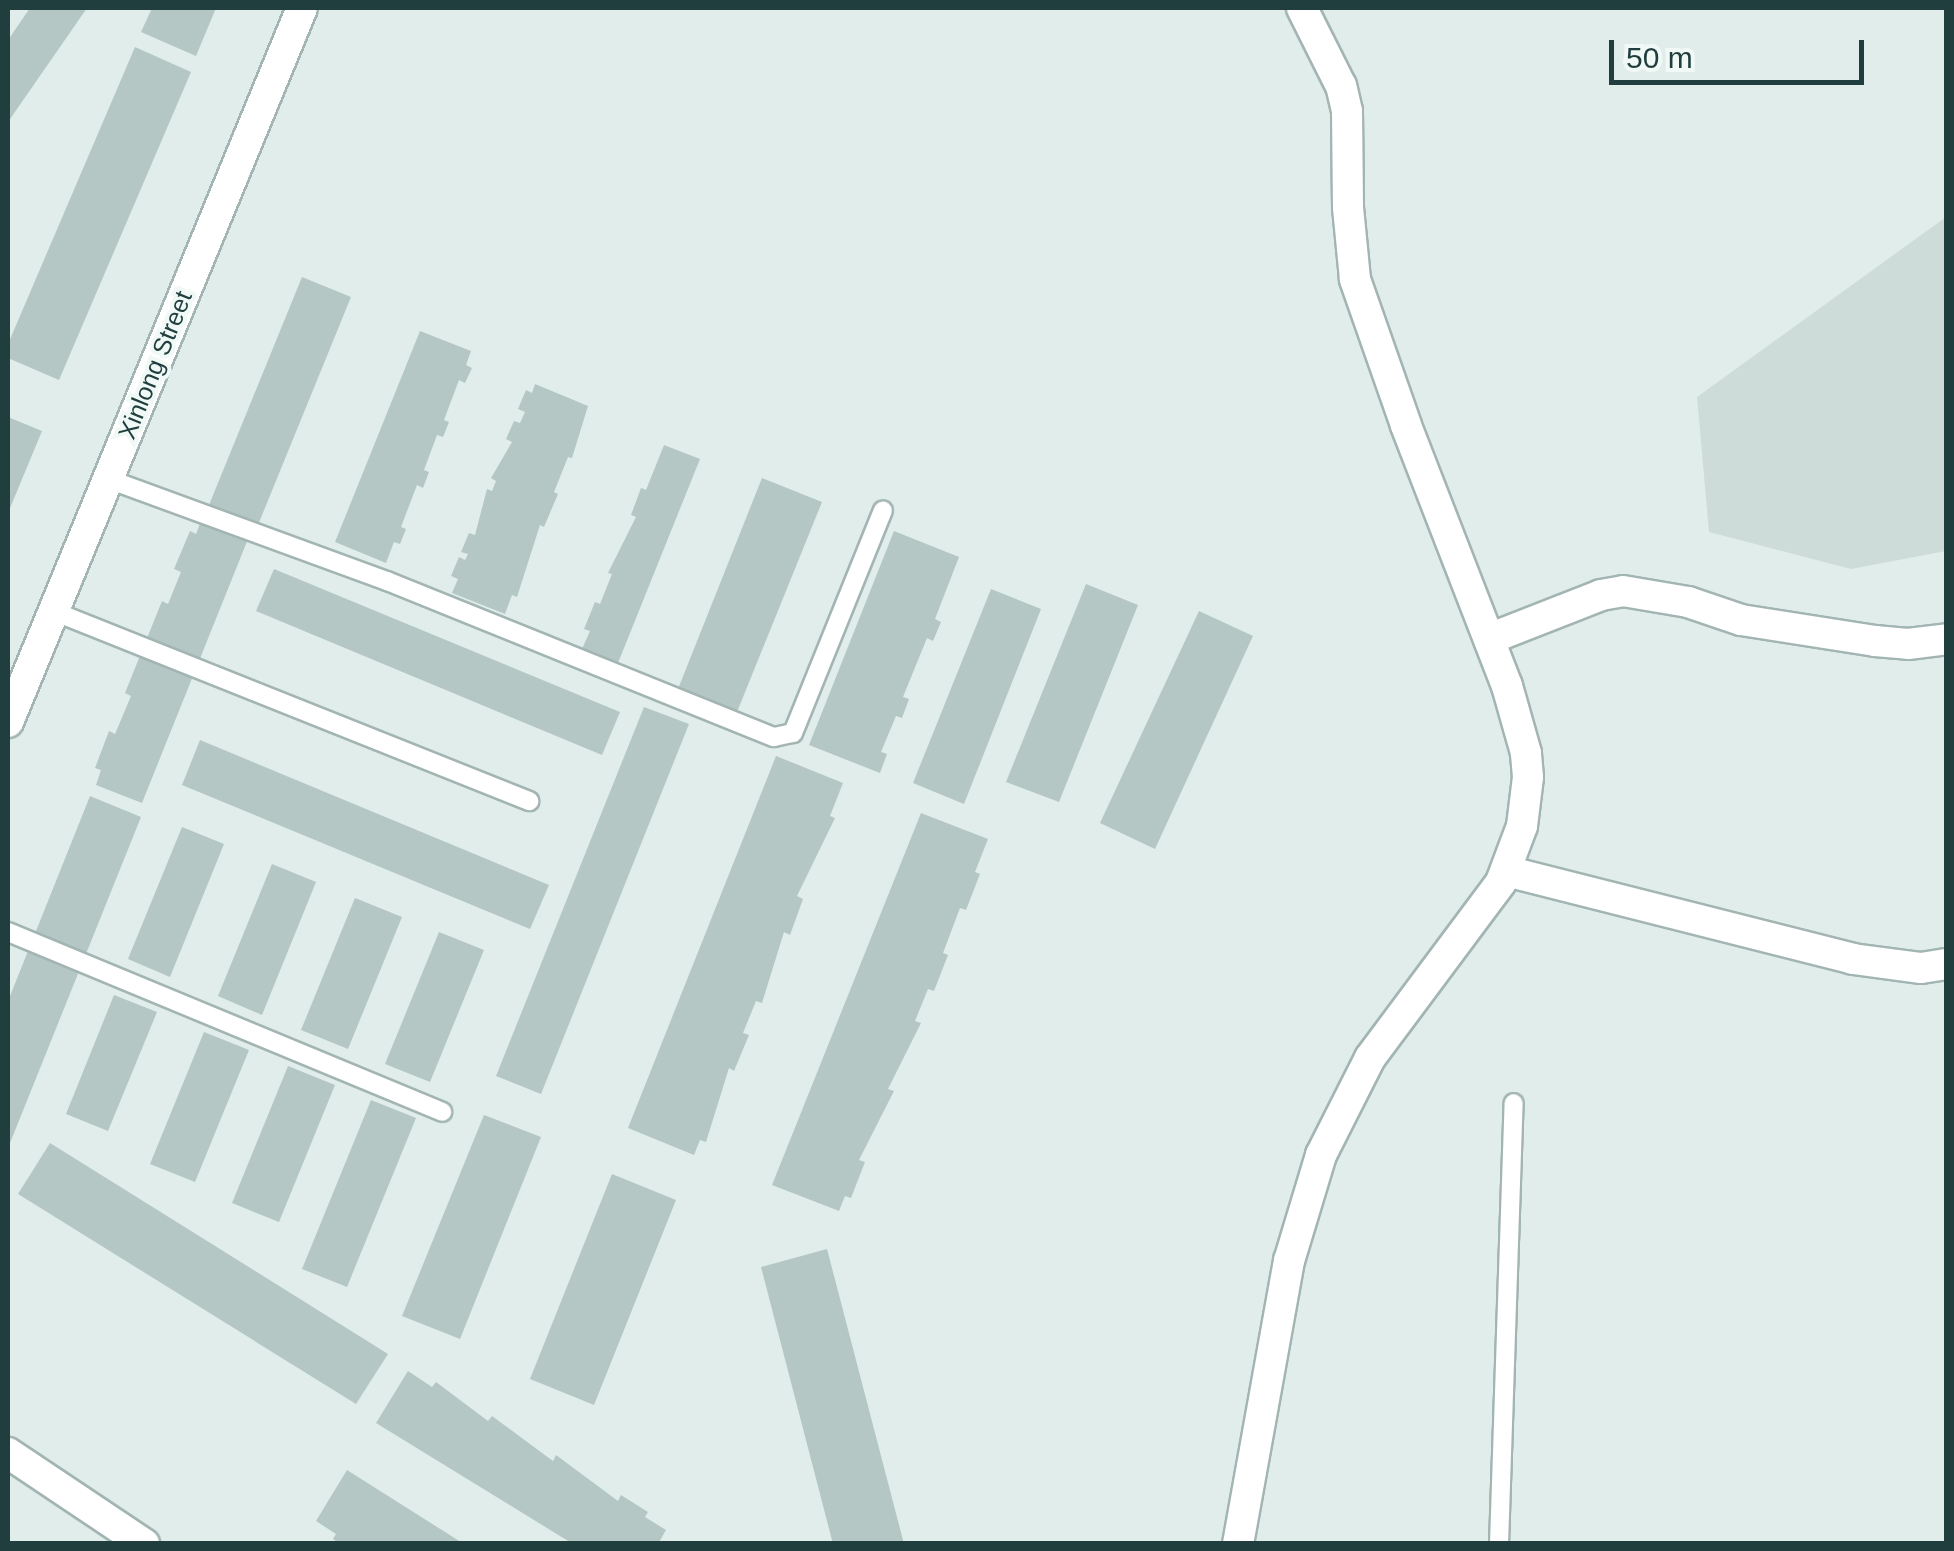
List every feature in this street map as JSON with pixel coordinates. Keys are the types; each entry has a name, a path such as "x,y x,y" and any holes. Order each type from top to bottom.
{"street":[{"name":"Xinlong Street","path":"8,722 302,8"},
{"path":"1238,1544 1289,1261 1322,1155 1370,1058 1485,907 1506,871 1522,826 1526,752 1489,639 1355,279 1348,207 1347,111 1341,86 1302,8"},
{"path":"1489,639 1601,594 1623,590 1688,602 1741,620 1875,641 1908,644 1946,639"},
{"path":"1506,871 1854,959 1921,968 1946,964"},
{"path":"8,1452 144,1544"}],"lane":[{"path":"108,479 387,581 774,736 793,732 882,510"},
{"path":"53,611 529,801"},
{"path":"8,932 442,1112"},
{"path":"1499,1544 1514,1104"}],"shaded area":[{"path":"1946,217 1946,551 1851,569 1709,532 1697,397"}],"building":[{"path":"30,8 87,8 8,122 8,40"},
{"path":"152,8 216,8 196,56 141,32"},
{"path":"135,47 191,72 59,380 8,358 8,344"},
{"path":"302,277 351,297 258,525 209,505"},
{"path":"420,331 471,351 466,365 472,368 465,383 459,380 444,420 449,422 443,437 437,435 424,470 429,472 423,488 417,485 401,527 406,529 400,544 394,542 386,563 335,542"},
{"path":"535,384 588,406 572,458 568,457 554,492 558,494 544,527 540,525 517,597 512,595 505,614 452,593 458,579 451,576 459,557 465,560 468,554 461,552 469,533 475,535 487,489 492,491 496,481 491,478 512,442 506,439 514,421 520,423 525,412 518,409 526,390 532,393"},
{"path":"8,417 42,431 8,513"},
{"path":"664,445 700,459 618,663 582,649 590,631 584,629 595,602 600,604 612,574 608,573 636,517 631,515 641,488 646,490"},
{"path":"762,478 822,502 737,712 678,689"},
{"path":"201,521 248,539 142,803 96,785 101,770 95,768 109,731 115,734 131,696 125,693 162,601 168,604 181,572 174,569 190,531 196,534"},
{"path":"894,531 959,557 935,619 941,622 933,641 927,638 903,697 909,699 902,718 896,716 881,752 887,754 880,773 809,745"},
{"path":"274,569 620,712 602,755 256,611"},
{"path":"1086,584 1138,605 1059,802 1006,782"},
{"path":"991,589 1041,609 964,804 913,783"},
{"path":"1199,611 1253,636 1155,849 1100,823"},
{"path":"644,707 689,724 541,1094 496,1076"},
{"path":"200,740 549,885 530,929 182,785"},
{"path":"776,756 843,783 830,816 835,818 797,896 803,899 790,935 784,932 762,1003 756,1001 743,1033 749,1035 734,1071 729,1068 706,1142 700,1140 694,1155 628,1128"},
{"path":"90,796 141,817 8,1148 8,1001"},
{"path":"921,813 988,839 966,910 960,908 943,953 948,955 934,991 928,989 915,1021 921,1023 888,1089 894,1091 859,1160 865,1162 851,1198 845,1196 839,1211 772,1185"},
{"path":"182,827 224,844 170,977 128,959"},
{"path":"272,864 316,882 262,1015 218,996"},
{"path":"355,898 402,917 348,1049 301,1030"},
{"path":"439,932 484,950 430,1082 385,1064"},
{"path":"114,995 157,1012 108,1131 66,1114"},
{"path":"204,1032 249,1050 195,1182 150,1164"},
{"path":"288,1066 335,1085 279,1222 232,1203"},
{"path":"371,1100 416,1118 347,1287 302,1269"},
{"path":"484,1115 541,1137 460,1339 402,1316"},
{"path":"50,1143 388,1354 356,1404 18,1194"},
{"path":"612,1174 676,1200 594,1405 530,1379"},
{"path":"827,1249 904,1544 833,1544 761,1267"},
{"path":"408,1371 432,1387 436,1382 488,1421 492,1416 553,1461 556,1455 618,1501 621,1495 648,1512 645,1517 666,1530 658,1544 573,1544 376,1423"},
{"path":"347,1470 464,1544 340,1544 333,1539 336,1534 316,1521"}]}
